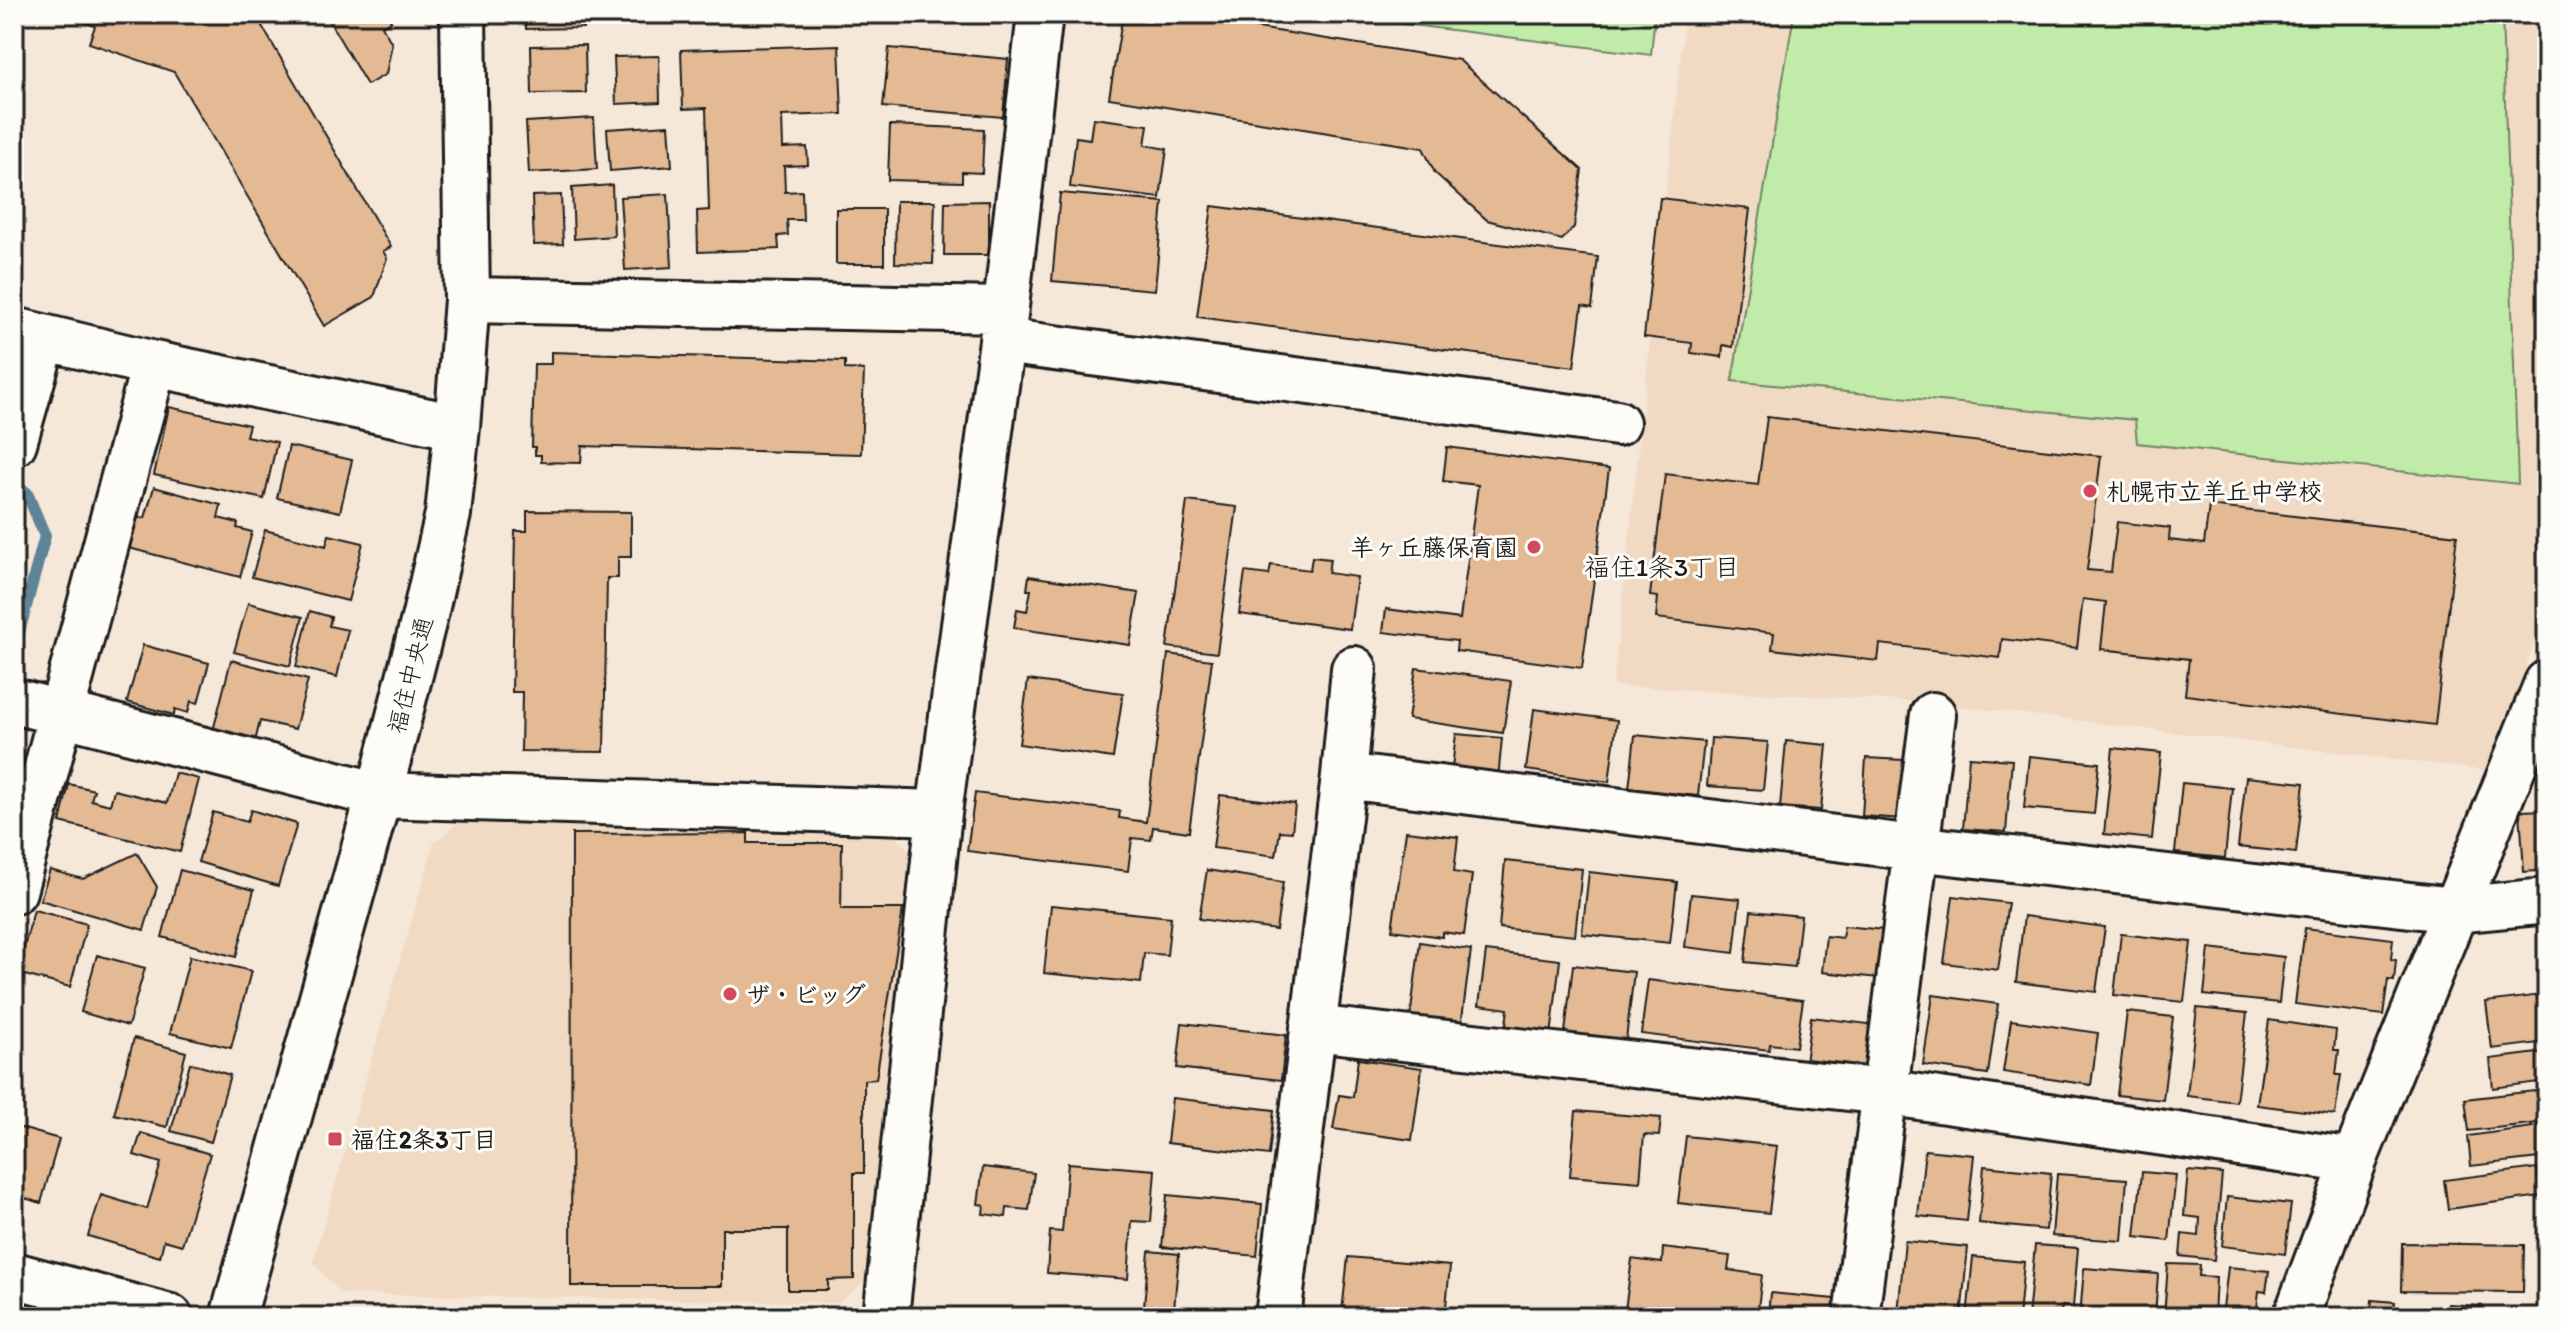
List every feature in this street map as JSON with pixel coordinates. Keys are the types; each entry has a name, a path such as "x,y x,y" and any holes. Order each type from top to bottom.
{"street":[{"name":"福住中央通","path":"233,1317 379,795 448,514 467,300 463,14"},
{"path":"886,1317 939,813 1003,326 1040,14"},
{"path":"467,300 1003,326 1617,423"},
{"path":"14,443 29,334 154,364 457,427"},
{"path":"14,891 38,707 154,364"},
{"path":"1278,1317 1344,776 1354,669"},
{"path":"2296,1317 2354,1161 2547,683"},
{"path":"38,707 379,795 939,813"},
{"path":"1856,1317 1933,715"},
{"path":"1344,776 1915,848 2454,910 2547,901"},
{"path":"1313,1028 1885,1092 2354,1161"},
{"path":"14,1275 170,1317"}],"shaded area":[{"name":"札幌市立羊丘中学校","path":"1685,14 2541,14 2547,255 2547,606 2489,771 1924,702 1613,686"},
{"path":"459,822 891,833 925,864 865,1281 839,1303 341,1294 313,1262 434,842"}],"green space":[{"path":"1324,14 1655,14 1651,55"},
{"path":"1794,14 2502,14 2518,484 2137,443 2135,420 1732,381"}],"building":[{"path":"70,14 255,14 391,247 383,251 387,258 374,297 324,326 174,72 89,43 95,26 69,17"},
{"path":"325,14 387,14 391,21 382,26 392,44 386,74 367,85"},
{"path":"526,14 583,14 583,28 526,29"},
{"path":"1123,14 1170,14 1459,60 1582,170 1574,227 1562,240 1487,220 1435,173 1423,148 1109,98"},
{"path":"585,45 586,93 532,94 531,46"},
{"path":"839,45 842,114 782,116 783,148 807,147 808,165 784,166 785,192 802,191 803,220 787,220 788,235 778,236 779,249 698,252 697,211 709,210 706,108 683,109 681,50"},
{"path":"889,48 1008,59 1003,117 883,107"},
{"path":"659,56 660,102 616,104 614,57"},
{"path":"594,118 597,169 529,173 526,122"},
{"path":"1093,118 1148,125 1145,145 1167,149 1160,198 1070,187 1076,137 1090,139"},
{"path":"669,125 672,166 610,171 607,129"},
{"path":"890,125 984,129 982,173 962,172 962,182 888,180"},
{"path":"612,185 614,236 574,239 572,188"},
{"path":"1060,193 1163,202 1155,290 1052,281"},
{"path":"668,194 672,267 625,270 620,197"},
{"path":"561,195 563,244 534,245 532,196"},
{"path":"1660,198 1750,209 1733,347 1723,345 1722,357 1691,353 1692,343 1644,337"},
{"path":"896,201 935,201 933,264 895,263"},
{"path":"989,201 989,255 944,255 945,202"},
{"path":"1212,206 1598,257 1592,308 1582,306 1574,367 1197,317"},
{"path":"836,209 884,209 884,264 836,264"},
{"path":"551,352 845,361 845,369 864,370 861,454 582,446 581,463 541,462 541,455 535,455 535,447 532,447 534,364 551,364"},
{"path":"169,407 249,425 246,436 277,442 264,499 154,475"},
{"path":"1767,417 2101,456 2087,570 2111,572 2117,522 2170,528 2169,540 2204,544 2209,506 2457,535 2435,725 2185,695 2189,659 2101,649 2106,602 2083,599 2077,648 2002,639 2000,658 1880,644 1878,661 1772,649 1774,633 1656,618 1658,597 1650,596 1665,474 1758,485"},
{"path":"289,446 352,460 340,512 277,498"},
{"name":"羊ヶ丘藤保育園","path":"1447,447 1609,469 1582,668 1456,651 1457,641 1383,632 1386,609 1460,619 1478,485 1443,481"},
{"path":"154,487 221,505 218,518 238,523 237,528 252,532 240,577 125,547 134,516 145,518"},
{"path":"1187,501 1237,507 1217,653 1167,647"},
{"path":"527,511 631,512 631,557 618,557 618,578 607,578 604,752 521,751 522,692 512,692 515,531 527,531"},
{"path":"265,530 326,546 329,535 363,543 348,601 252,577"},
{"path":"1312,557 1330,559 1328,573 1357,577 1350,629 1239,614 1245,572 1269,575 1271,565 1310,570"},
{"path":"1029,576 1139,593 1130,645 1014,628 1017,609 1027,611 1031,590 1027,590"},
{"path":"248,603 303,617 290,666 234,652"},
{"path":"310,611 331,617 329,626 348,630 337,677 296,667"},
{"path":"143,645 209,663 198,703 191,701 188,713 175,709 174,715 127,702"},
{"path":"1168,654 1212,660 1189,832 1153,827 1151,840 1132,838 1128,871 967,851 975,793 1120,811 1119,818 1146,822"},
{"path":"231,660 308,680 295,729 260,721 255,742 213,731"},
{"path":"1416,668 1511,681 1503,733 1408,719"},
{"path":"1028,680 1123,693 1113,758 1019,744"},
{"path":"1534,709 1617,720 1609,782 1526,770"},
{"path":"1456,734 1502,738 1497,790 1450,785"},
{"path":"1635,735 1704,742 1698,796 1629,789"},
{"path":"1711,738 1768,742 1763,790 1707,786"},
{"path":"1786,741 1827,745 1821,810 1780,807"},
{"path":"2113,748 2161,753 2152,839 2104,834"},
{"path":"2029,756 2099,763 2094,814 2024,808"},
{"path":"1969,757 2012,760 2006,832 1963,829"},
{"path":"1866,758 1922,761 1918,820 1862,816"},
{"path":"175,773 199,779 180,852 60,822 69,784 94,790 91,800 110,805 114,790 167,803"},
{"path":"2246,777 2304,783 2296,853 2238,847"},
{"path":"2182,783 2232,788 2225,858 2175,853"},
{"path":"1220,795 1295,804 1292,832 1280,831 1276,856 1213,848"},
{"path":"251,810 297,824 278,886 198,862 213,812 247,822"},
{"path":"2547,810 2547,870 2524,872 2520,811"},
{"path":"1406,831 1458,837 1454,872 1472,875 1464,935 1442,932 1442,937 1392,930"},
{"name":"ザ・ビッグ","path":"748,833 748,843 842,843 841,909 903,909 876,1079 864,1080 864,1173 854,1173 854,1279 828,1280 828,1290 788,1290 788,1229 722,1229 722,1286 571,1286 572,834"},
{"path":"137,853 157,887 144,930 40,900 50,870 83,879"},
{"path":"1505,861 1582,869 1575,936 1499,928"},
{"path":"180,870 254,890 236,957 162,937"},
{"path":"1207,870 1283,882 1276,930 1199,919"},
{"path":"1589,872 1677,882 1670,943 1582,934"},
{"path":"1691,894 1740,899 1734,953 1685,947"},
{"path":"1953,896 2008,903 1998,970 1944,963"},
{"path":"1051,905 1171,917 1167,955 1144,953 1141,983 1044,973"},
{"path":"34,910 87,924 70,987 17,973"},
{"path":"1751,911 1801,916 1795,967 1745,962"},
{"path":"2024,916 2105,927 2096,992 2016,982"},
{"path":"1844,926 1894,931 1888,979 1822,972 1826,936 1842,938"},
{"path":"2305,928 2393,939 2391,959 2396,960 2394,981 2388,980 2383,1015 2295,1004"},
{"path":"2121,934 2191,942 2184,1002 2114,995"},
{"path":"1420,942 1471,950 1460,1034 1409,1026"},
{"path":"2209,948 2284,957 2279,1003 2204,995"},
{"path":"1486,951 1560,960 1550,1045 1504,1040 1508,1009 1479,1005"},
{"path":"97,955 145,968 128,1026 81,1012"},
{"path":"190,956 251,971 231,1048 170,1033"},
{"path":"1573,965 1634,972 1625,1048 1564,1041"},
{"path":"1648,980 1803,1000 1796,1047 1770,1044 1769,1050 1641,1034"},
{"path":"1933,995 1998,1004 1988,1074 1923,1065"},
{"path":"2541,995 2547,1042 2492,1049 2486,1002"},
{"path":"2197,1008 2247,1013 2236,1102 2187,1096"},
{"path":"2127,1012 2173,1017 2163,1100 2117,1095"},
{"path":"1811,1017 1877,1025 1872,1071 1805,1063"},
{"path":"2011,1020 2098,1033 2091,1085 2003,1072"},
{"path":"2269,1020 2336,1030 2334,1050 2339,1050 2336,1075 2341,1075 2335,1115 2257,1105"},
{"path":"1182,1023 1286,1035 1281,1080 1177,1068"},
{"path":"134,1038 186,1052 167,1127 114,1114"},
{"path":"2546,1052 2547,1081 2493,1088 2490,1059"},
{"path":"1358,1059 1422,1068 1412,1140 1333,1129 1339,1095 1353,1097"},
{"path":"190,1063 230,1075 211,1142 171,1131"},
{"path":"2543,1090 2547,1122 2469,1131 2465,1099"},
{"path":"1172,1098 1274,1110 1269,1155 1167,1143"},
{"path":"1576,1111 1661,1118 1659,1136 1644,1135 1640,1182 1570,1176"},
{"path":"2547,1125 2547,1157 2471,1166 2468,1136"},
{"path":"14,1126 59,1139 41,1203 14,1195"},
{"path":"141,1133 210,1154 182,1245 164,1240 160,1257 88,1236 101,1195 147,1209 161,1163 134,1155"},
{"path":"1686,1136 1777,1146 1769,1213 1678,1203"},
{"path":"1925,1150 1974,1155 1967,1221 1918,1216"},
{"path":"1068,1163 1155,1170 1151,1222 1132,1221 1128,1279 1047,1273 1050,1231 1062,1232"},
{"path":"1984,1166 2051,1173 2046,1230 1979,1223"},
{"path":"983,1167 1034,1173 1029,1210 1007,1208 1006,1217 983,1214 984,1205 978,1204"},
{"path":"2537,1168 2541,1196 2448,1209 2444,1180"},
{"path":"2188,1171 2222,1174 2214,1260 2180,1256 2182,1234 2199,1236 2200,1218 2184,1216"},
{"path":"2142,1172 2176,1175 2169,1241 2135,1237"},
{"path":"2057,1174 2127,1179 2122,1241 2052,1236"},
{"path":"1167,1195 1262,1204 1257,1256 1162,1247"},
{"path":"2227,1197 2291,1204 2285,1254 2222,1246"},
{"path":"1905,1241 1968,1247 1961,1317 1914,1317 1898,1313"},
{"path":"2402,1243 2524,1245 2523,1292 2401,1291"},
{"path":"2035,1245 2078,1248 2073,1307 2062,1306 2060,1317 2028,1317"},
{"path":"1663,1248 1730,1256 1728,1270 1762,1275 1757,1317 1624,1317 1632,1259 1662,1263"},
{"path":"1149,1251 1179,1254 1174,1309 1144,1306"},
{"path":"1348,1257 1450,1266 1445,1317 1342,1312"},
{"path":"1973,1257 2024,1262 2019,1317 1967,1317"},
{"path":"2168,1264 2200,1265 2199,1276 2216,1277 2214,1317 2164,1317"},
{"path":"2228,1267 2269,1271 2266,1292 2259,1291 2256,1317 2222,1317"},
{"path":"2084,1268 2158,1274 2155,1317 2080,1317"},
{"path":"1770,1293 1845,1300 1843,1317 1768,1317"},
{"path":"2372,1300 2395,1302 2393,1317 2370,1317"},
{"path":"2448,1304 2482,1306 2481,1317 2447,1317"},
{"path":"2408,1309 2445,1314 2444,1317 2407,1317"},
{"path":"2485,1311 2531,1314 2531,1317 2485,1317"}],"waterway":[{"path":"14,483 27,493 45,536 14,651"}],"place":[{"name":"札幌市立羊丘中学校","path":"2090,491"},
{"name":"羊ヶ丘藤保育園","path":"1534,547"},
{"name":"ザ・ビッグ","path":"730,994"},
{"name":"福住2条3丁目","path":"335,1139"}],"district":[{"name":"福住1条3丁目","path":"1662,567"}]}
